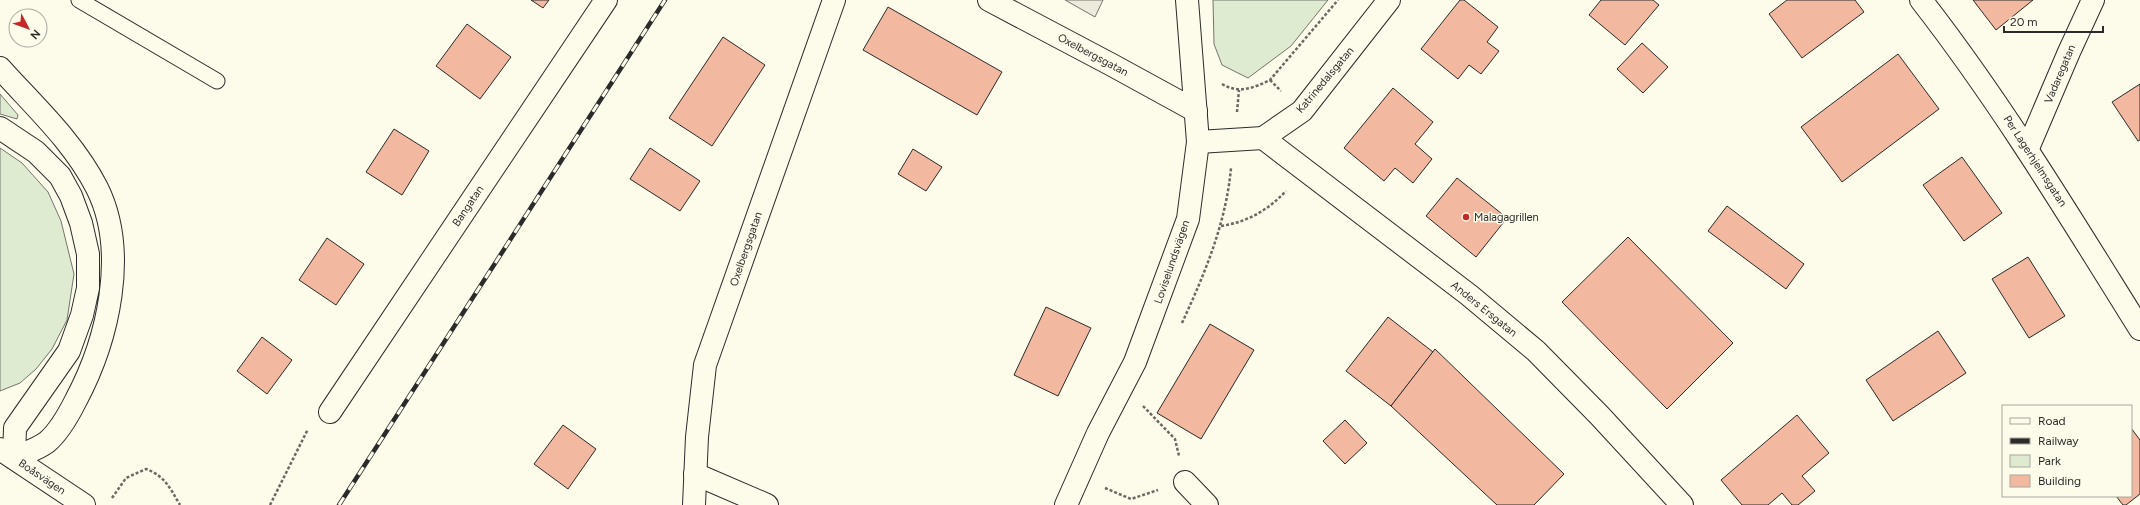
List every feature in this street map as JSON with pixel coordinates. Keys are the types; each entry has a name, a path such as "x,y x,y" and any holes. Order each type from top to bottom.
{"main road":[{"name":"Bangatan","path":"330,412 606,0"},
{"name":"Oxelbergsgatan","path":"694,505 695,474 705,365 834,0"},
{"name":"Oxelbergsgatan","path":"989,0 1196,111"},
{"name":"Loviselundsvägen","path":"1066,505 1098,433 1135,362 1168,278 1188,219 1198,142 1187,0"},
{"name":"Katrinedalsgatan","path":"1264,138 1302,111 1389,0"},
{"name":"Per Lagerhjelmsgatan","path":"1921,0 1958,48 2028,148 2140,329"},
{"name":"Vadaregatan","path":"2028,148 2093,0"},
{"path":"0,68 60,132 97,188 104,207 110,234 112,256 112,289 109,312 98,352 85,384 68,416 47,442 7,454"},
{"path":"0,128 36,152 60,176 71,196 81,223 88,254 88,288 69,351 15,428 7,454"},
{"path":"1198,142 1264,138"},
{"name":"Anders Ersgatan","path":"1264,138 1469,295 1536,351 1600,416 1682,505"},
{"name":"Boåsvägen","path":"7,454 84,505"},
{"path":"695,474 767,505"},
{"path":"1185,482 1207,505"}],"lane":[{"path":"79,0 217,81"}],"path":[{"path":"1239,90 1255,88 1270,80 1338,0"},
{"path":"1221,226 1239,223 1261,213 1284,194 1305,170"},
{"path":"1104,488 1131,499 1185,482 1175,439 1143,406"},
{"path":"270,505 305,432 316,418 330,412"},
{"path":"110,500 126,478 146,469 157,473 165,481 180,505"}],"green space":[{"path":"1213,0 1328,0 1291,46 1248,78 1222,65 1214,44"},
{"path":"0,94 18,115 17,119 0,114"},
{"path":"0,148 22,163 48,192 61,221 74,274 67,320 52,349 36,369 20,383 0,391"}],"shaded area":[{"path":"1065,0 1103,0 1095,17"}],"building":[{"path":"531,0 549,0 543,8"},
{"path":"1460,0 1464,0 1498,27 1487,42 1499,51 1481,74 1469,65 1458,79 1421,49"},
{"path":"1601,0 1653,0 1659,5 1625,45 1589,15"},
{"path":"1787,0 1855,0 1864,12 1802,58 1769,14"},
{"path":"1973,0 2033,0 1996,30"},
{"path":"888,7 1002,72 977,115 863,50"},
{"path":"467,24 511,57 480,99 436,66"},
{"path":"723,37 765,65 712,146 669,118"},
{"path":"1642,43 1668,67 1643,93 1617,69"},
{"path":"1898,54 1939,109 1842,182 1801,127"},
{"path":"2140,84 2140,140 2138,141 2112,102"},
{"path":"1393,88 1433,122 1415,144 1432,159 1413,183 1395,168 1384,181 1344,148"},
{"path":"394,129 429,151 402,195 366,172"},
{"path":"650,148 700,181 680,211 630,179"},
{"path":"913,149 942,167 926,191 898,174"},
{"path":"1962,157 2002,213 1964,241 1923,185"},
{"name":"Malagagrillen","path":"1457,178 1507,218 1476,257 1426,216"},
{"path":"1727,206 1804,264 1786,289 1708,231"},
{"path":"1628,237 1733,343 1667,409 1562,302"},
{"path":"327,238 364,264 336,305 299,280"},
{"path":"2028,257 2065,316 2029,338 1992,279"},
{"path":"1046,307 1091,328 1058,396 1014,375"},
{"path":"1388,317 1433,352 1391,406 1346,371"},
{"path":"1210,324 1254,350 1201,439 1157,413"},
{"path":"1938,331 1966,373 1893,421 1866,380"},
{"path":"262,337 292,360 267,394 237,371"},
{"path":"1435,349 1564,474 1534,505 1497,505 1391,406"},
{"path":"1797,415 1829,453 1802,476 1815,491 1798,505 1792,505 1782,493 1768,505 1742,505 1721,480"},
{"path":"1345,420 1367,443 1345,464 1323,441"},
{"path":"563,425 596,449 568,489 534,464"},
{"path":"2132,429 2140,440 2140,494 2126,505 2123,505 2117,497 2132,497"}],"railway":[{"path":"339,505 665,0"}],"place":[{"name":"Malagagrillen","path":"1466,217"}]}
